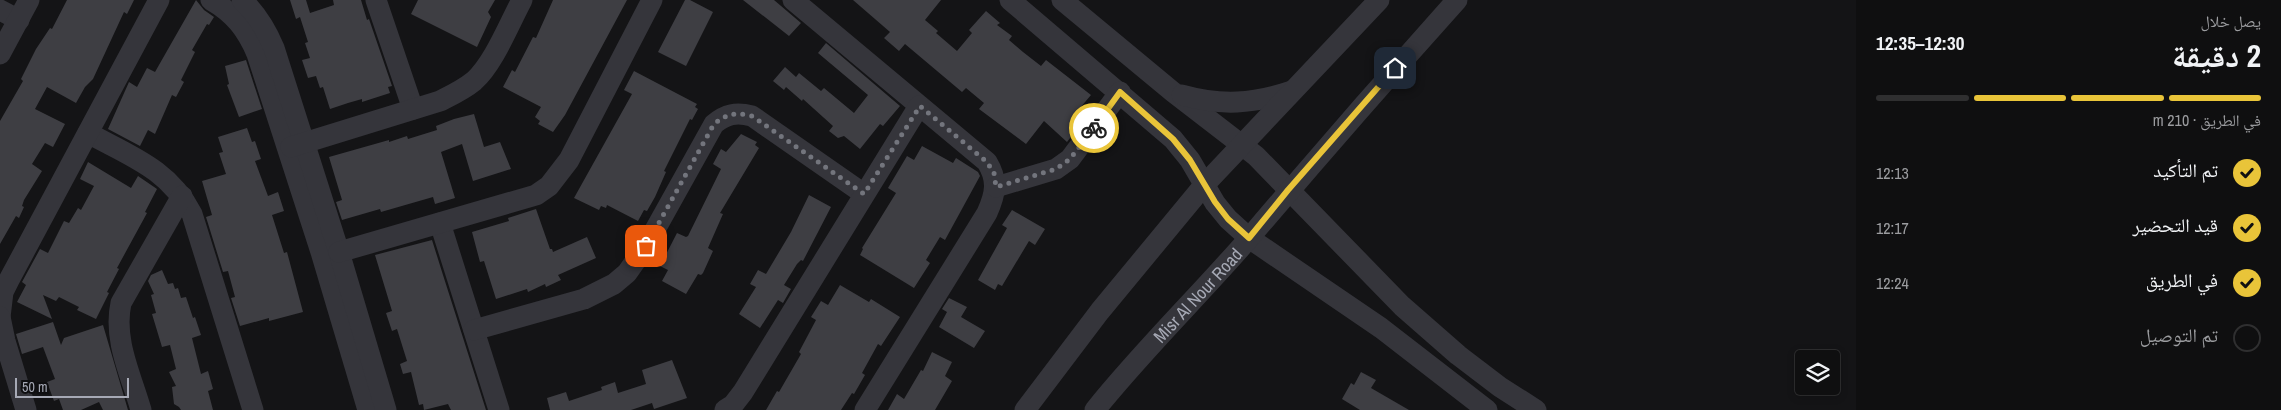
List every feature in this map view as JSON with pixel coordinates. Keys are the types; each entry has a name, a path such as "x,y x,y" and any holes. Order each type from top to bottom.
{"street":[{"path":"0,54 9,15 29,0"},
{"path":"26,410 5,341 0,317 4,292 159,0"},
{"path":"211,0 225,8 238,21 249,36 257,54 339,252 386,410"},
{"path":"242,0 252,9 265,27 271,41 296,146 368,410"},
{"path":"376,0 412,109"},
{"path":"383,21 395,0"},
{"path":"296,146 459,92 476,79 488,62 522,0"},
{"path":"339,252 536,195 550,186 569,160 652,0"},
{"path":"793,0 987,162 994,173 996,187 987,213 865,410"},
{"path":"1010,0 1173,139 1190,160 1219,208 1249,238 1381,328 1487,410"},
{"path":"1062,0 1270,170 1402,306 1458,355 1500,387 1536,410"},
{"path":"1025,410 1100,311 1205,184 1379,0"},
{"name":"Misr Al Nour Road","path":"1095,410 1249,238 1288,190 1457,0"},
{"path":"1173,92 1205,101 1230,103 1272,98 1292,91"},
{"path":"996,187 1056,169 1070,159 1120,92"},
{"path":"725,410 733,405 743,392 920,106"},
{"path":"474,330 584,299 614,284 638,260 714,124 732,114 742,113 752,116 864,194"},
{"path":"88,133 160,173 182,196 192,214 253,410"},
{"path":"141,410 118,336 118,320 122,304 182,196"},
{"path":"440,223 499,410"}],"building":[{"path":"67,0 134,0 127,14 124,12 93,79 85,87 76,103 47,87 35,109 65,124 53,147 45,143 32,164 42,171 24,200 22,206 24,207 19,218 16,216 0,244 0,121 23,81 21,79 36,49 50,28 52,29"},
{"path":"196,0 204,10 214,17 209,25 207,24 192,50 195,52 181,80 184,82 176,97 172,95 155,134 148,130 140,146 108,129 129,82 137,87 147,68 155,72"},
{"path":"290,0 306,0 310,13 334,5 333,0 361,0 392,86 388,87 390,93 330,109 323,87 320,88 316,76 308,78 302,60 310,58 305,43 308,42 300,17 296,19"},
{"path":"418,0 495,0 488,12 491,17 477,47 411,14"},
{"path":"553,0 627,0 565,115 553,132 538,124 540,121 535,117 541,107 503,87 512,70 515,72 533,37 536,38"},
{"path":"685,0 690,0 713,12 686,66 658,52"},
{"path":"743,0 774,0 801,23 789,36"},
{"path":"853,0 941,0 925,20 938,31 936,33 957,51 972,33 969,30 986,11 1000,23 997,25 1012,36 1009,40 1023,52 1041,66 1046,60 1091,95 1080,108 1087,113 1087,116 1067,142 1044,121 1026,144 979,109 984,103 966,88 962,92 905,44 899,51 884,38 890,32"},
{"path":"826,43 900,106 883,126 880,124 860,149 844,136 838,138 829,131 833,126 803,99 802,101 786,87 784,90 773,81 785,67 796,77 799,73 821,91 824,88 854,113 868,95 818,53"},
{"path":"246,60 262,109 239,117 227,85 229,84 225,66"},
{"path":"634,71 697,104 695,107 698,109 692,120 690,119 664,171 666,172 655,197 647,211 644,210 638,221 607,205 606,208 601,206 599,210 574,198 632,94 624,90"},
{"path":"474,114 484,147 500,142 511,169 473,181 462,144 441,152 455,198 435,204 433,197 381,212 380,209 342,220 336,202 342,200 329,157 389,140 389,142 407,136 408,139 437,130 436,126 454,119"},
{"path":"247,128 252,142 255,141 261,159 255,161 268,196 278,192 284,211 272,215 284,253 287,252 303,312 269,321 269,318 240,326 231,298 235,297 228,271 223,272 206,217 212,215 202,181 226,174 219,153 223,152 218,137"},
{"path":"741,134 757,142 755,145 759,148 720,213 723,214 708,248 713,251 703,273 701,275 698,274 686,294 662,281 668,270 660,266 677,233 688,236 721,169 713,164 721,149 726,152"},
{"path":"922,146 953,163 956,158 978,172 980,176 945,240 940,237 926,260 930,263 914,288 860,255 862,248 896,193 888,188 907,156 914,160"},
{"path":"88,162 131,188 138,176 157,189 145,212 147,213 117,268 119,269 96,319 77,310 79,307 59,297 56,301 43,295 52,319 17,302 26,285 22,282 40,249 48,253 64,221 69,223 78,208 81,210 94,186 80,179"},
{"path":"809,195 831,207 803,261 801,260 797,264 784,285 791,289 783,303 778,300 760,328 739,314 756,287 750,284 758,270 766,274 791,232"},
{"path":"536,209 550,249 553,252 587,237 596,258 558,275 561,280 546,287 545,284 528,292 527,289 496,299 484,261 480,262 472,232 509,221 508,218"},
{"path":"1012,210 1045,229 1035,245 1029,241 1002,286 998,284 995,290 978,280 1007,228 1002,225"},
{"path":"432,240 486,410 451,410 448,404 424,410 423,404 419,405 411,372 403,374 400,364 407,361 397,329 392,331 386,313 392,311 375,255"},
{"path":"162,270 168,284 173,283 175,289 178,288 181,298 186,297 193,318 195,317 201,335 192,338 201,374 208,371 213,389 208,391 213,410 181,410 174,404 172,387 176,386 169,372 176,369 170,345 162,347 152,314 156,313 151,295 154,294 148,281 151,275"},
{"path":"840,285 869,302 871,299 900,317 881,346 878,344 862,373 865,375 854,394 852,393 841,410 766,410 801,354 799,352 816,320 811,317 821,301 828,305"},
{"path":"949,298 967,307 961,317 985,331 974,348 939,327 947,312 942,309"},
{"path":"53,322 61,345 64,338 103,325 128,410 103,410 99,402 81,410 63,410 59,399 54,401 47,382 55,379 43,347 22,354 16,334"},
{"path":"932,352 952,362 945,376 952,381 935,410 888,410 897,394 904,399 921,370 923,371"},
{"path":"672,360 687,398 654,409 652,403 631,410 550,410 547,398 566,392 569,401 602,390 601,387 615,382 618,393 646,384 642,370"},
{"path":"1361,372 1376,380 1371,388 1409,410 1360,410 1342,399 1351,383 1354,385"}],"way so far":[{"path":"646,246 714,124 732,114 742,113 752,116 864,194 920,106 987,162 994,173 996,187 1056,169 1070,159 1094,128"}],"route":[{"path":"1094,128 1120,92 1173,139 1190,160 1215,202 1228,219 1249,238 1288,190 1395,68"}]}
